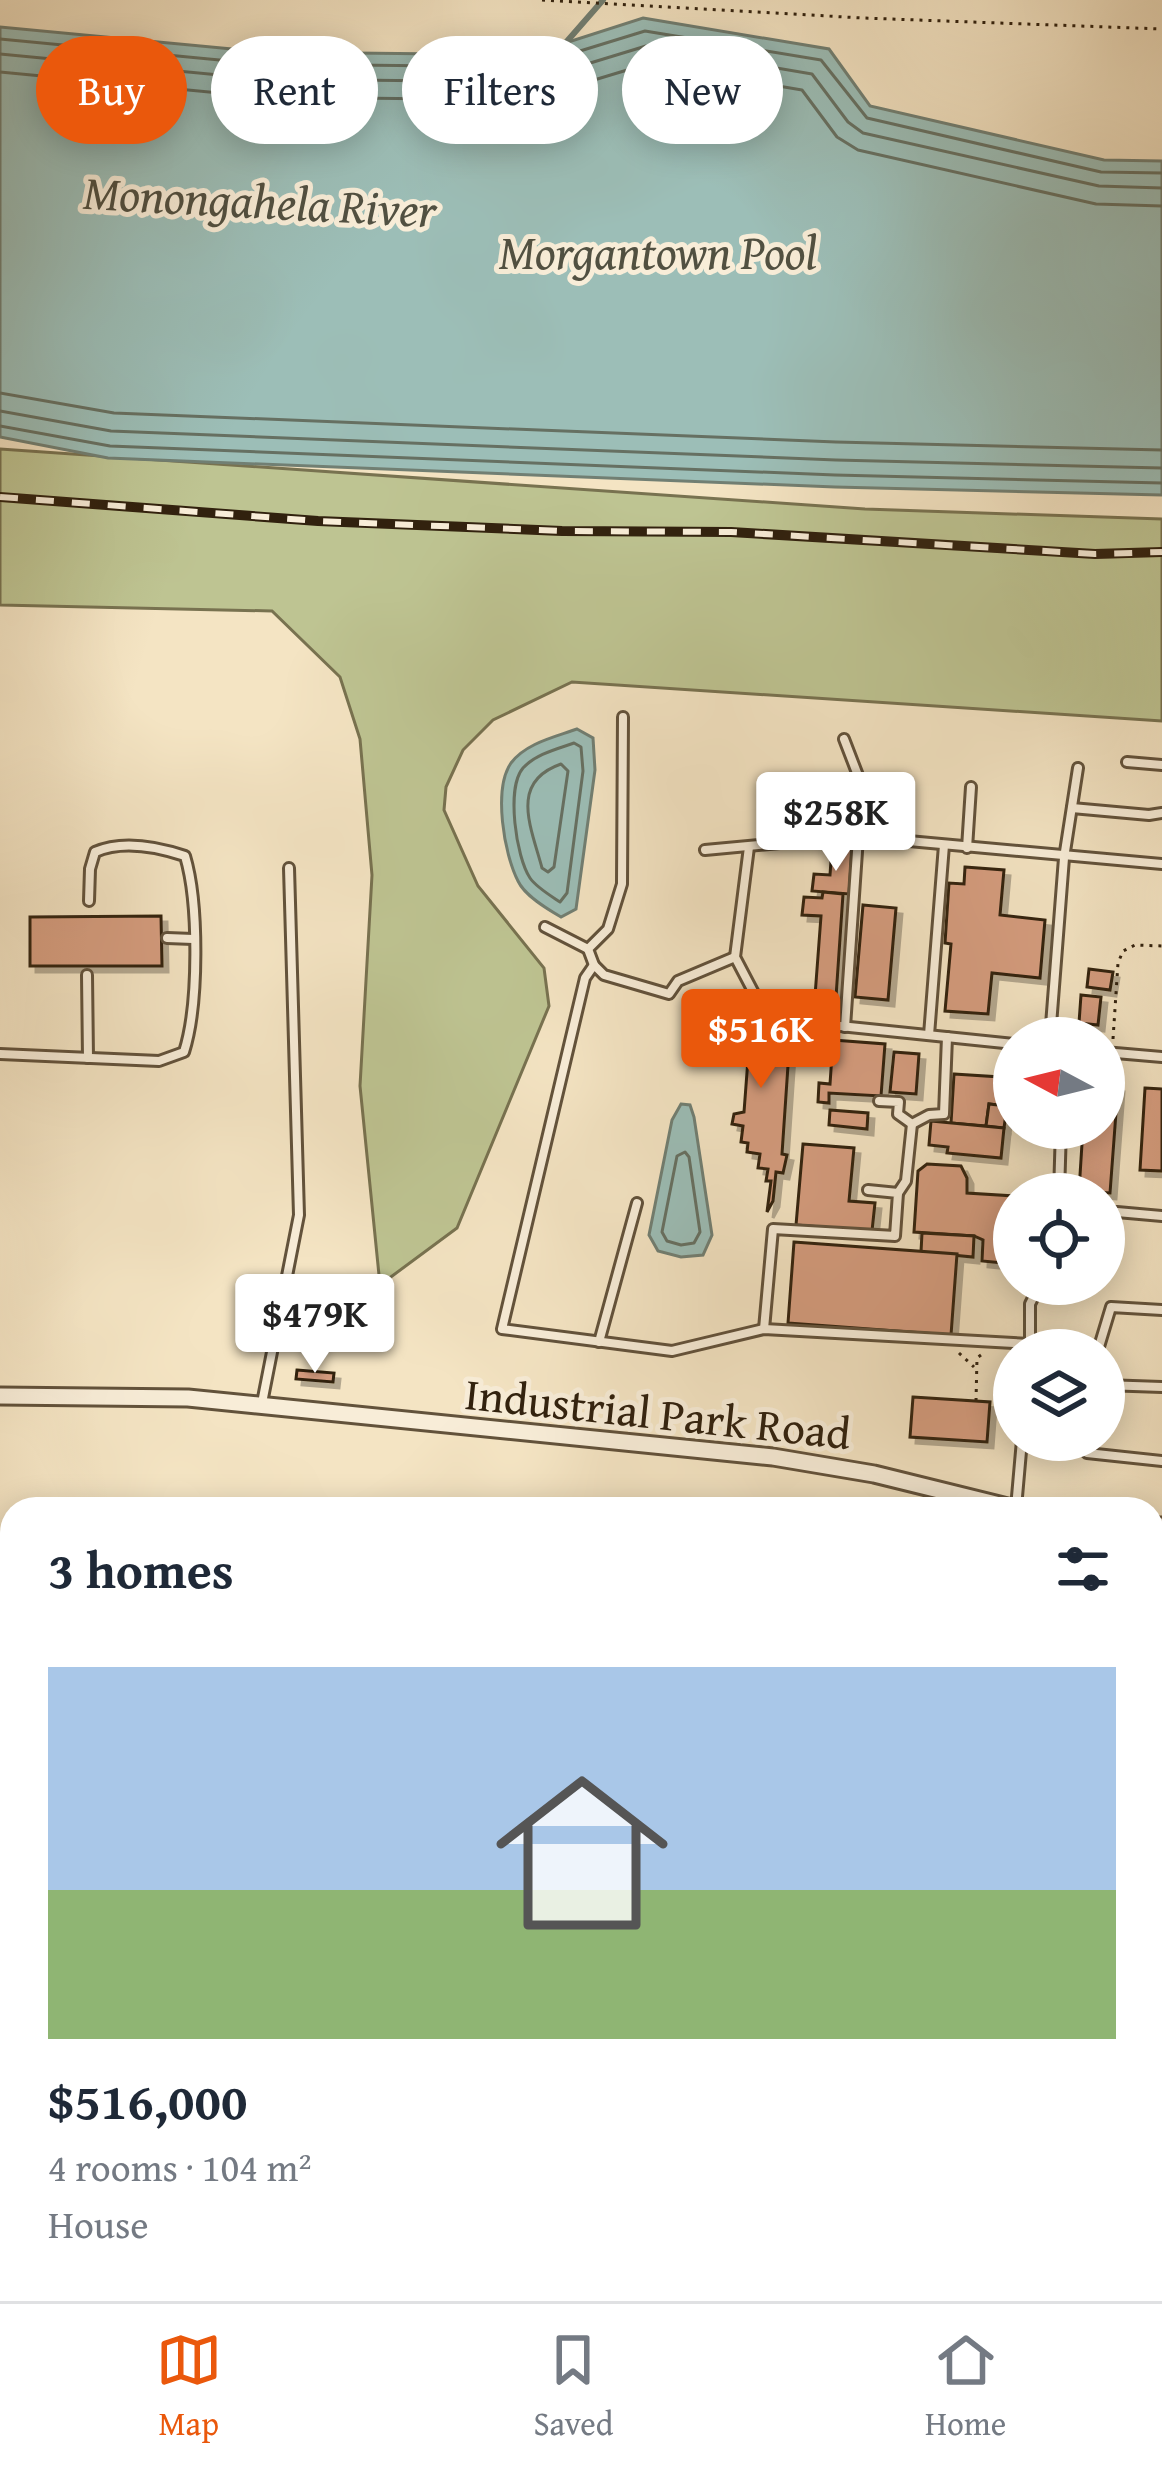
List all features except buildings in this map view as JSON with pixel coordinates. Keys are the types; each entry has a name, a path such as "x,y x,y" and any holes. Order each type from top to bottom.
{"street":[{"name":"Industrial Park Road","path":"0,1396 188,1398 772,1457 970,1497"}],"lane":[{"path":"588,949 608,929 622,884 623,717"},
{"path":"844,739 859,778 845,1027"},
{"path":"1127,762 1162,765"},
{"path":"1052,1017 1064,858 1078,768"},
{"path":"967,848 970,787"},
{"path":"1072,808 1162,813"},
{"path":"705,850 856,836 1162,864"},
{"path":"929,1035 944,845"},
{"path":"0,1054 160,1061 184,1052 193,1026 193,883 185,856 161,848 108,847 95,852 89,901"},
{"path":"749,847 735,957 757,999 811,1023 993,1042"},
{"path":"262,1405 299,1215 289,868"},
{"path":"545,926 588,949 604,974 669,994 678,981 735,957"},
{"path":"167,938 193,939"},
{"path":"594,964 585,978 502,1329 672,1352 764,1329 993,1342"},
{"path":"87,975 88,1058"},
{"path":"911,1124 944,1114 947,1037"},
{"path":"1125,1054 1162,1057"},
{"path":"879,1101 899,1102 898,1114 911,1124"},
{"path":"764,1329 773,1229 895,1236 911,1124"},
{"path":"868,1190 898,1193"},
{"path":"599,1342 637,1202"},
{"path":"1125,1213 1162,1216"},
{"path":"1104,1329 1111,1307 1162,1310"},
{"path":"1125,1386 1162,1387"},
{"path":"1125,1457 1162,1460"},
{"path":"1017,1497 1020,1461"}],"path":[{"path":"542,0 1162,29"},
{"path":"1112,1017 1123,951 1135,945 1162,946"},
{"path":"945,1339 976,1370"},
{"path":"976,1401 976,1358 993,1344"}],"green space":[{"path":"0,449 865,509 1162,519 1162,721 572,682 493,720 463,750 446,787 444,810 478,886 544,968 549,1006 457,1228 380,1285 360,1086 372,875 360,739 340,677 272,611 0,605"}],"water":[{"name":"Morgantown Pool","path":"643,18 751,36 622,36 622,144 783,144 783,41 829,49 870,106 1104,160 1162,161 1162,495 108,458 0,437 0,27 95,36 36,36 36,144 187,144 187,45 211,47 211,144 378,144 378,53 402,54 402,144 598,144 598,36 587,36"},
{"path":"577,729 593,738 595,770 576,909 561,917 531,897 518,881 505,839 503,789 517,756"},
{"path":"681,1104 690,1105 694,1117 712,1235 703,1255 681,1257 658,1251 649,1235 672,1120"}],"waterway":[{"path":"572,36 603,0"}],"railway":[{"path":"0,497 318,521 731,532 1095,554 1162,552"}],"water label":[{"name":"Monongahela River","path":"260,201"}]}
